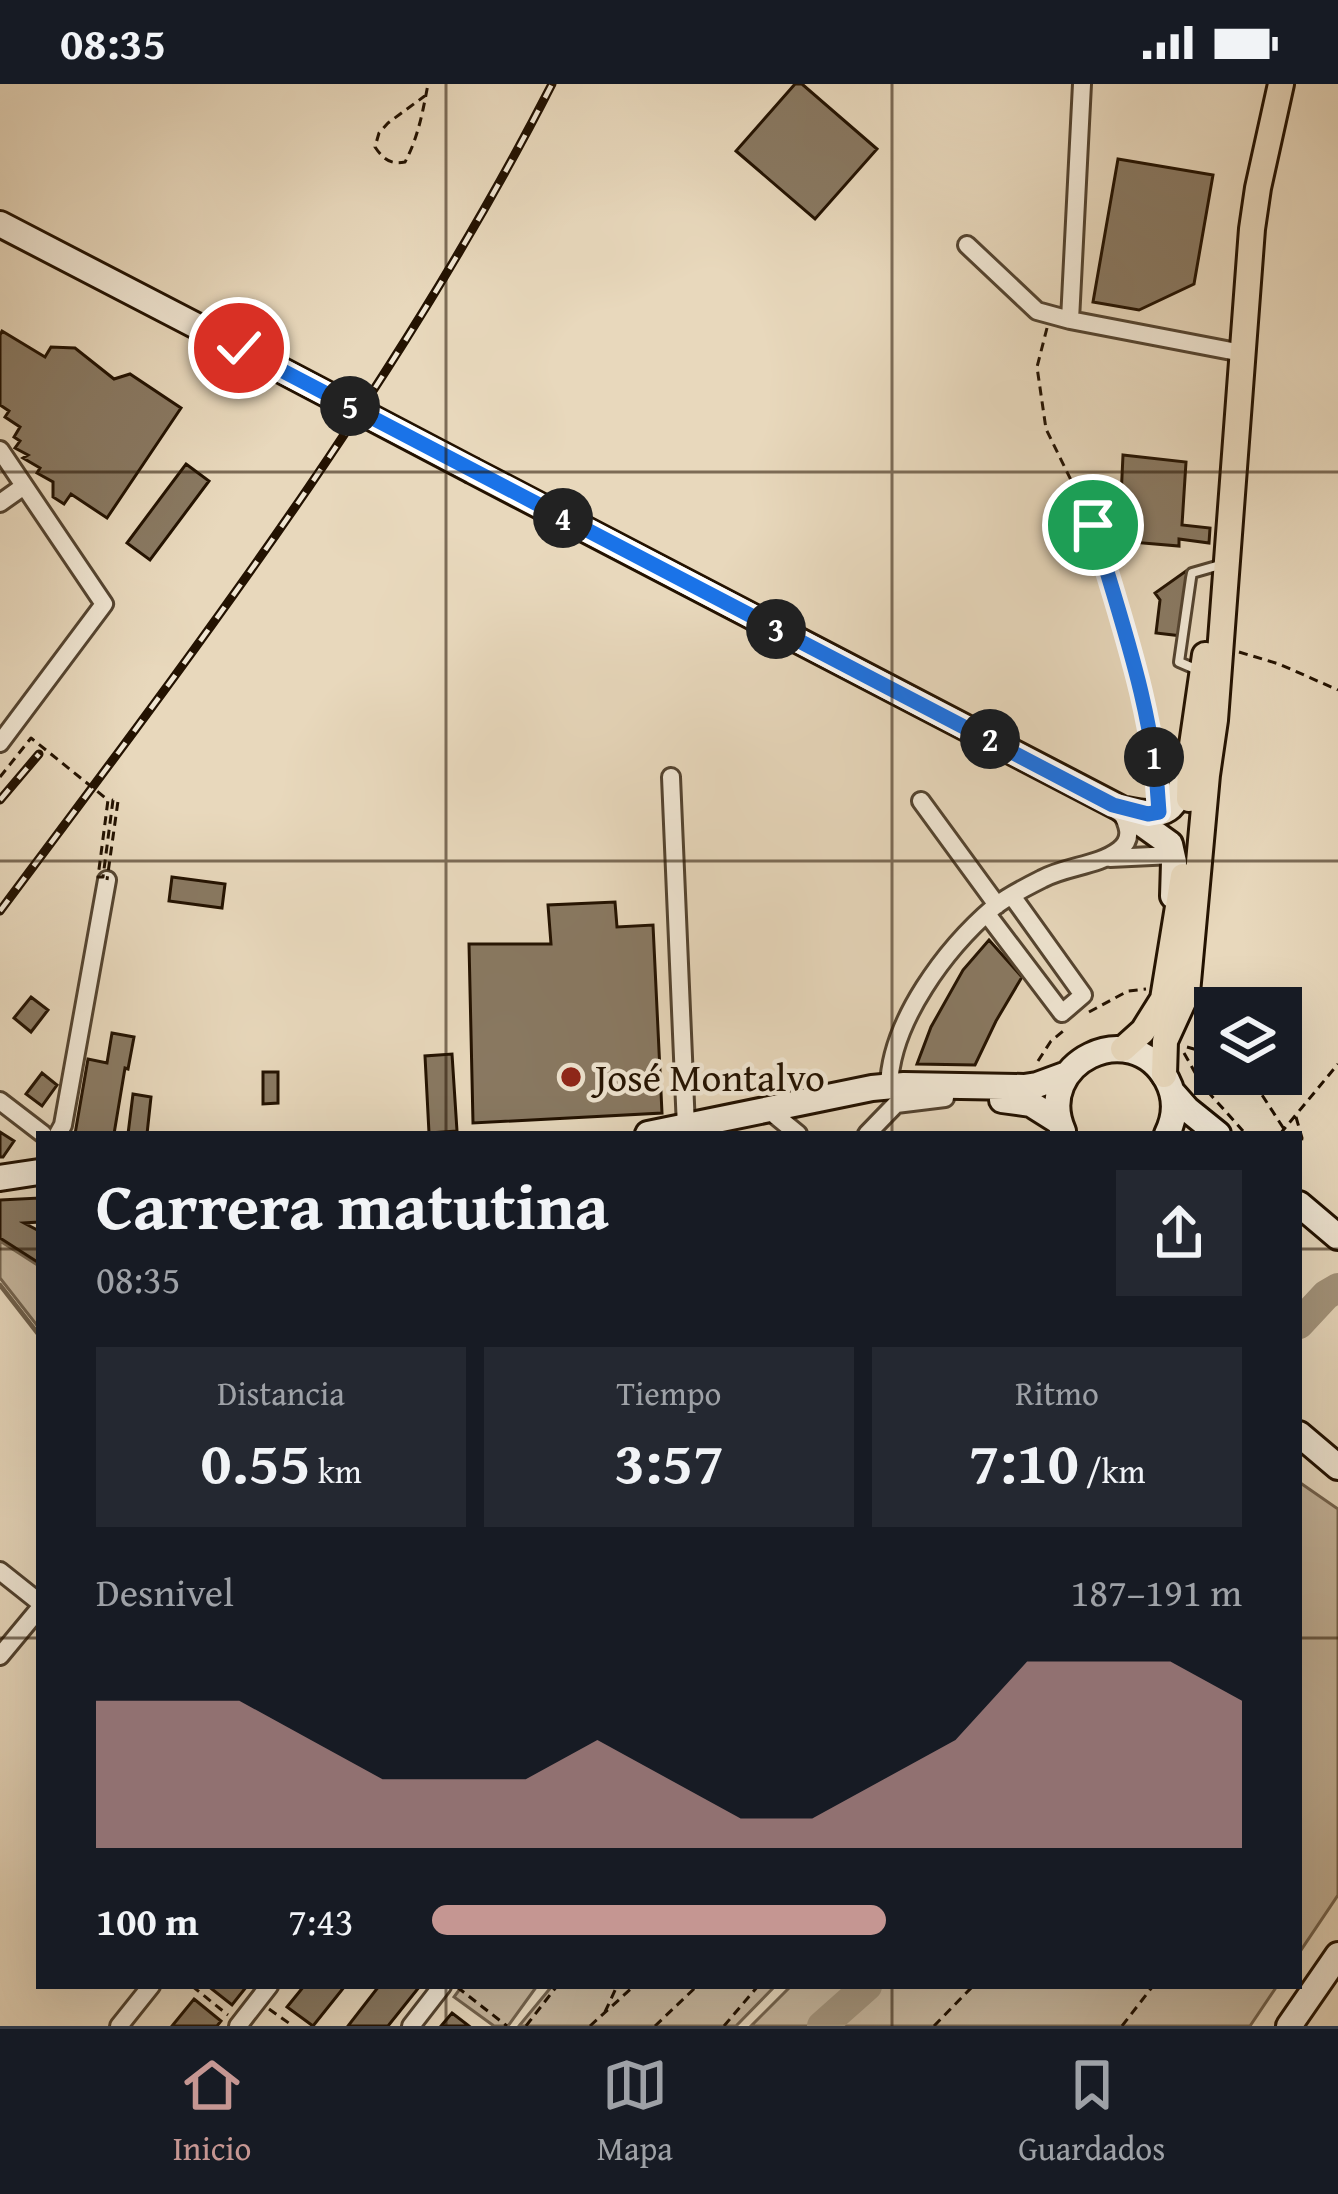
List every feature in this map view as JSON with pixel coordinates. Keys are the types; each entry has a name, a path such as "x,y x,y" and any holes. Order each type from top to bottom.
{"main road":[{"path":"664,1131 889,1086 1024,1088 1067,1074 1090,1054 1123,1048 1152,1019 1166,990 1185,861 1190,759 1230,505 1255,208 1280,84"},
{"path":"0,224 1120,808 1166,839 1173,855 1175,921"},
{"path":"1222,566 1215,721 1187,993 1165,1041 1187,1109 1229,1131"},
{"path":"1120,808 1148,814 1175,804 1190,759"},
{"path":"1123,1048 1175,1074"},
{"path":"1061,1127 1057,1101 1067,1074"},
{"path":"1169,1131 1175,1074"},
{"path":"725,1120 888,1097 945,1097 1018,1101 1044,1110 1061,1127"},
{"path":"0,1178 36,1172"},
{"path":"1302,1207 1338,1237"},
{"path":"1302,1437 1338,1467"},
{"path":"1289,2026 1338,1955"}],"street":[{"path":"1070,320 1082,84"},
{"path":"967,245 1037,311 1242,353"},
{"path":"0,450 104,604 0,742"},
{"path":"0,503 24,486"},
{"path":"671,777 686,1127"},
{"path":"921,801 999,905 1083,995 1062,1012 999,905"},
{"path":"889,1086 893,1058 911,1010 943,961 999,905 1047,876 1120,849 1129,829 1120,808"},
{"path":"1103,858 1173,855"},
{"path":"60,1131 107,880"},
{"path":"870,1131 896,1105 945,1097"},
{"path":"0,1101 39,1131"},
{"path":"776,1116 795,1131"},
{"path":"0,1570 36,1603"},
{"path":"0,1657 36,1610"},
{"path":"119,2026 149,1989"},
{"path":"411,2026 440,1989"},
{"path":"238,2025 264,1993"}],"path":[{"path":"426,94 379,134 375,147 382,158 395,164 405,162 414,144 426,94 428,84"},
{"path":"1051,315 1037,368 1046,430 1093,525 1144,697 1159,812"},
{"path":"1221,647 1279,664 1338,690"},
{"path":"0,777 31,738 108,800 98,877 103,877 113,800 118,801 107,880"},
{"path":"1086,1014 1128,991 1166,990"},
{"path":"1029,1073 1051,1041 1069,1028"},
{"path":"1175,1074 1179,1047 1194,1048"},
{"path":"1175,1074 1184,1052 1230,1131"},
{"path":"1283,1131 1338,1064"},
{"path":"1261,1095 1281,1131"},
{"path":"1296,1115 1300,1131"},
{"path":"196,1989 238,2025"},
{"path":"459,1989 507,2026"},
{"path":"526,2026 555,1989"},
{"path":"604,2014 615,1989"},
{"path":"590,2026 631,1989"},
{"path":"655,2026 694,1989"},
{"path":"724,2026 755,1989"},
{"path":"934,2026 970,1989"},
{"path":"1122,2026 1151,1989"},
{"path":"264,1993 293,2026"}],"shaded area":[{"path":"0,1241 36,1264 36,1324 0,1278"},
{"path":"1302,1484 1338,1509 1338,1895 1302,1949"},
{"path":"460,1989 535,1989 508,2026 494,2026 454,1997"},
{"path":"550,1989 772,1989 736,2026 519,2026"},
{"path":"788,1989 1275,1989 1250,2026 751,2026"}],"building":[{"path":"795,84 802,84 877,149 815,219 736,151"},
{"path":"1118,159 1213,175 1194,284 1139,310 1093,302"},
{"path":"2,331 45,357 51,347 75,348 114,379 130,374 181,408 107,518 71,494 64,504 53,497 53,482 37,473 40,468 15,448 20,427 5,417 9,411 0,405"},
{"path":"1123,455 1186,462 1182,525 1210,528 1209,543 1179,539 1179,546 1119,541"},
{"path":"186,464 209,481 150,560 127,543"},
{"path":"1186,571 1191,578 1182,636 1156,633 1160,600 1155,593"},
{"path":"172,877 225,884 222,908 169,901"},
{"path":"615,902 617,927 653,925 662,1113 473,1123 469,944 551,944 548,905"},
{"path":"989,940 1022,977 975,1065 917,1064 931,1027 963,970"},
{"path":"31,997 48,1010 31,1032 14,1018"},
{"path":"112,1033 134,1037 114,1131 76,1131 88,1059 107,1063"},
{"path":"452,1054 457,1131 429,1131 425,1056"},
{"path":"263,1072 278,1072 278,1103 263,1104"},
{"path":"42,1073 57,1085 42,1106 26,1094"},
{"path":"133,1094 151,1097 147,1131 128,1131"},
{"path":"0,1132 14,1141 3,1157 0,1157"},
{"path":"36,1198 36,1222 24,1223 36,1229 36,1261 0,1238 0,1200"},
{"path":"212,1989 245,1989 232,2005"},
{"path":"302,1989 343,1989 313,2026 287,2007"},
{"path":"377,1989 418,1989 388,2026 348,2026"},
{"path":"194,1999 221,2021 217,2026 172,2026"},
{"path":"452,2013 469,2026 441,2026"}],"waterway":[{"path":"0,1285 36,1331"},
{"path":"1302,1321 1338,1288"},
{"path":"822,2026 864,1989"}],"railway":[{"path":"0,911 222,611 363,406 493,194 552,84"},
{"path":"0,800 39,754"}],"place":[{"name":"José Montalvo","path":"571,1077"}],"route":[{"path":"239,348 1113,805 1148,814 1159,812 1144,697 1093,525"}]}
